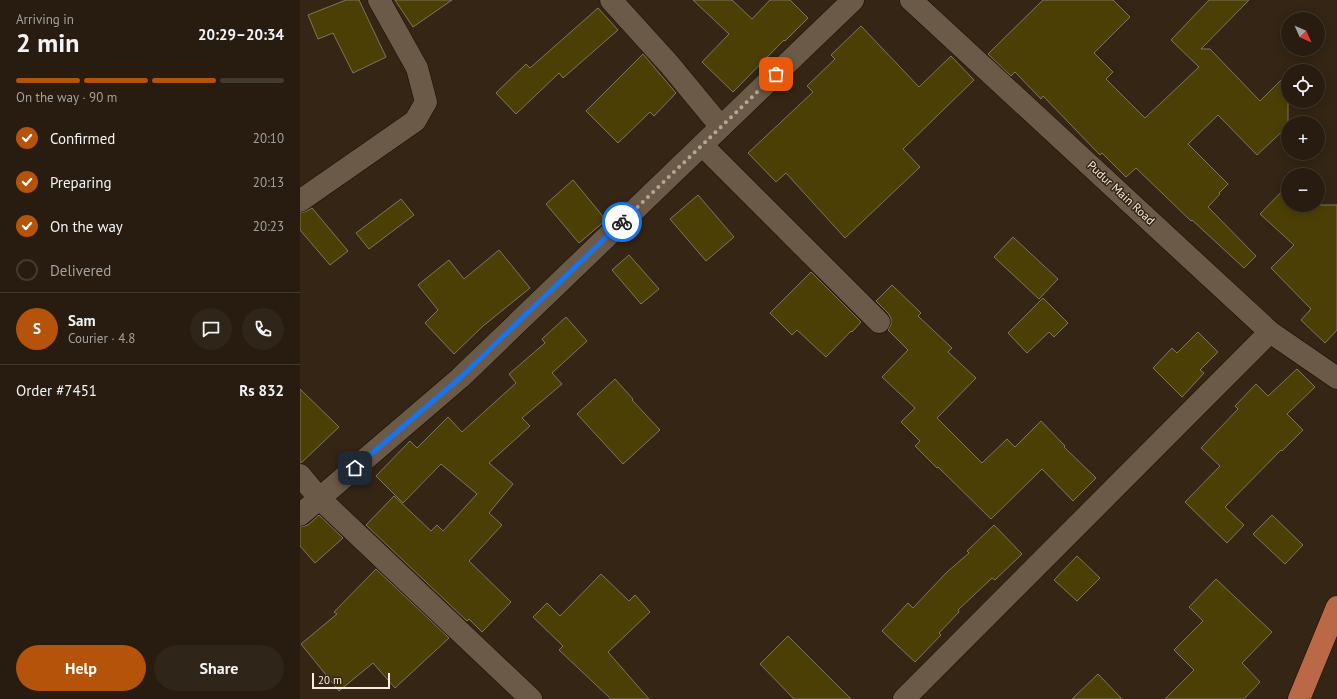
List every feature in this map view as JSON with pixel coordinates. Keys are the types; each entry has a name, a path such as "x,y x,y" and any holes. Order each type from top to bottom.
{"main road":[{"path":"1299,699 1337,607"}],"street":[{"path":"300,201 415,121 426,102 417,68 379,0"},
{"path":"611,0 669,64 721,127"},
{"path":"300,514 460,378 853,0"},
{"name":"Pudur Main Road","path":"911,0 1270,332 1337,378"},
{"path":"702,145 879,322"},
{"path":"904,699 1270,332"},
{"path":"300,475 320,498 531,699"}],"building":[{"path":"346,0 359,0 386,57 353,73 333,33 318,39 308,15"},
{"path":"395,0 452,0 413,27"},
{"path":"693,0 732,0 752,19 770,0 790,0 808,18 733,92 702,62 729,34"},
{"path":"1043,0 1113,0 1130,17 1094,53 1113,72 1106,79 1145,118 1199,67 1171,40 1209,0 1249,0 1201,49 1210,49 1260,101 1281,80 1281,108 1288,108 1288,116 1281,116 1281,133 1257,155 1218,115 1188,144 1228,184 1208,207 1256,256 1244,268 1192,220 1191,221 1136,168 1126,177 1102,153 1100,155 1043,96 1041,99 1015,72 1011,76 988,54"},
{"path":"598,8 618,30 563,78 559,73 516,114 496,93 526,64 530,68"},
{"path":"861,26 919,87 951,56 974,80 903,149 920,167 845,238 786,173 776,182 748,153 813,92 807,86 835,59 831,55"},
{"path":"643,54 676,93 654,116 650,112 618,143 586,111"},
{"path":"573,180 606,220 579,243 546,204"},
{"path":"1281,192 1281,212 1325,212 1325,205 1337,205 1337,330 1325,343 1301,320 1311,309 1271,268 1294,245 1260,214"},
{"path":"698,195 734,237 706,261 670,219"},
{"path":"401,199 414,215 369,249 356,233"},
{"path":"312,208 348,251 330,265 300,230 300,213"},
{"path":"1013,237 1058,279 1039,299 994,257"},
{"path":"499,250 530,288 483,326 454,354 425,323 438,310 418,285 449,260 464,279"},
{"path":"629,255 659,289 641,304 612,270"},
{"path":"811,272 861,322 826,357 797,330 792,335 770,313"},
{"path":"892,285 921,313 918,316 952,348 948,352 976,378 937,418 982,463 1007,439 1015,447 1041,421 1065,446 1064,447 1096,478 1073,501 1042,469 991,519 915,446 920,441 901,422 915,408 882,377 908,350 888,330 891,325 891,318 876,301"},
{"path":"1043,298 1068,323 1054,337 1049,332 1027,353 1008,333"},
{"path":"566,317 587,341 552,373 562,384 522,418 530,426 489,463 513,484 489,513 502,525 469,561 511,602 482,632 469,619 467,621 366,525 394,496 431,531 437,525 443,531 477,494 441,464 403,503 376,476 410,441 417,448 448,417 462,432 516,383 509,374 545,343 542,339"},
{"path":"1198,332 1218,352 1200,370 1204,373 1182,397 1153,368 1172,348 1177,353"},
{"path":"1297,369 1315,387 1287,414 1303,430 1282,451 1281,450 1225,507 1244,525 1227,543 1185,502 1220,466 1201,448 1238,409 1235,406 1256,384 1268,396"},
{"path":"615,379 660,430 623,464 577,414"},
{"path":"300,389 339,427 301,463 300,463"},
{"path":"319,515 343,538 315,563 300,546 300,527 308,525"},
{"path":"1272,515 1303,545 1285,564 1253,534"},
{"path":"994,525 1022,554 995,580 992,578 958,610 959,612 939,633 941,635 915,662 882,631 908,603 913,608 947,572 969,553 967,551"},
{"path":"1077,556 1100,578 1077,601 1054,580"},
{"path":"376,569 449,638 395,688 373,663 339,691 301,644 337,614 334,612"},
{"path":"601,574 629,601 635,595 650,612 608,652 649,699 611,699 559,650 563,646 533,617 547,603 560,616"},
{"path":"1216,579 1272,632 1242,663 1260,682 1244,699 1165,699 1194,670 1174,650 1203,621 1189,607"},
{"path":"788,636 851,699 794,699 760,664"},
{"path":"1098,674 1122,699 1072,699"}],"way so far":[{"path":"622,222 776,74"}],"route":[{"path":"355,468 460,378 622,222"}]}
